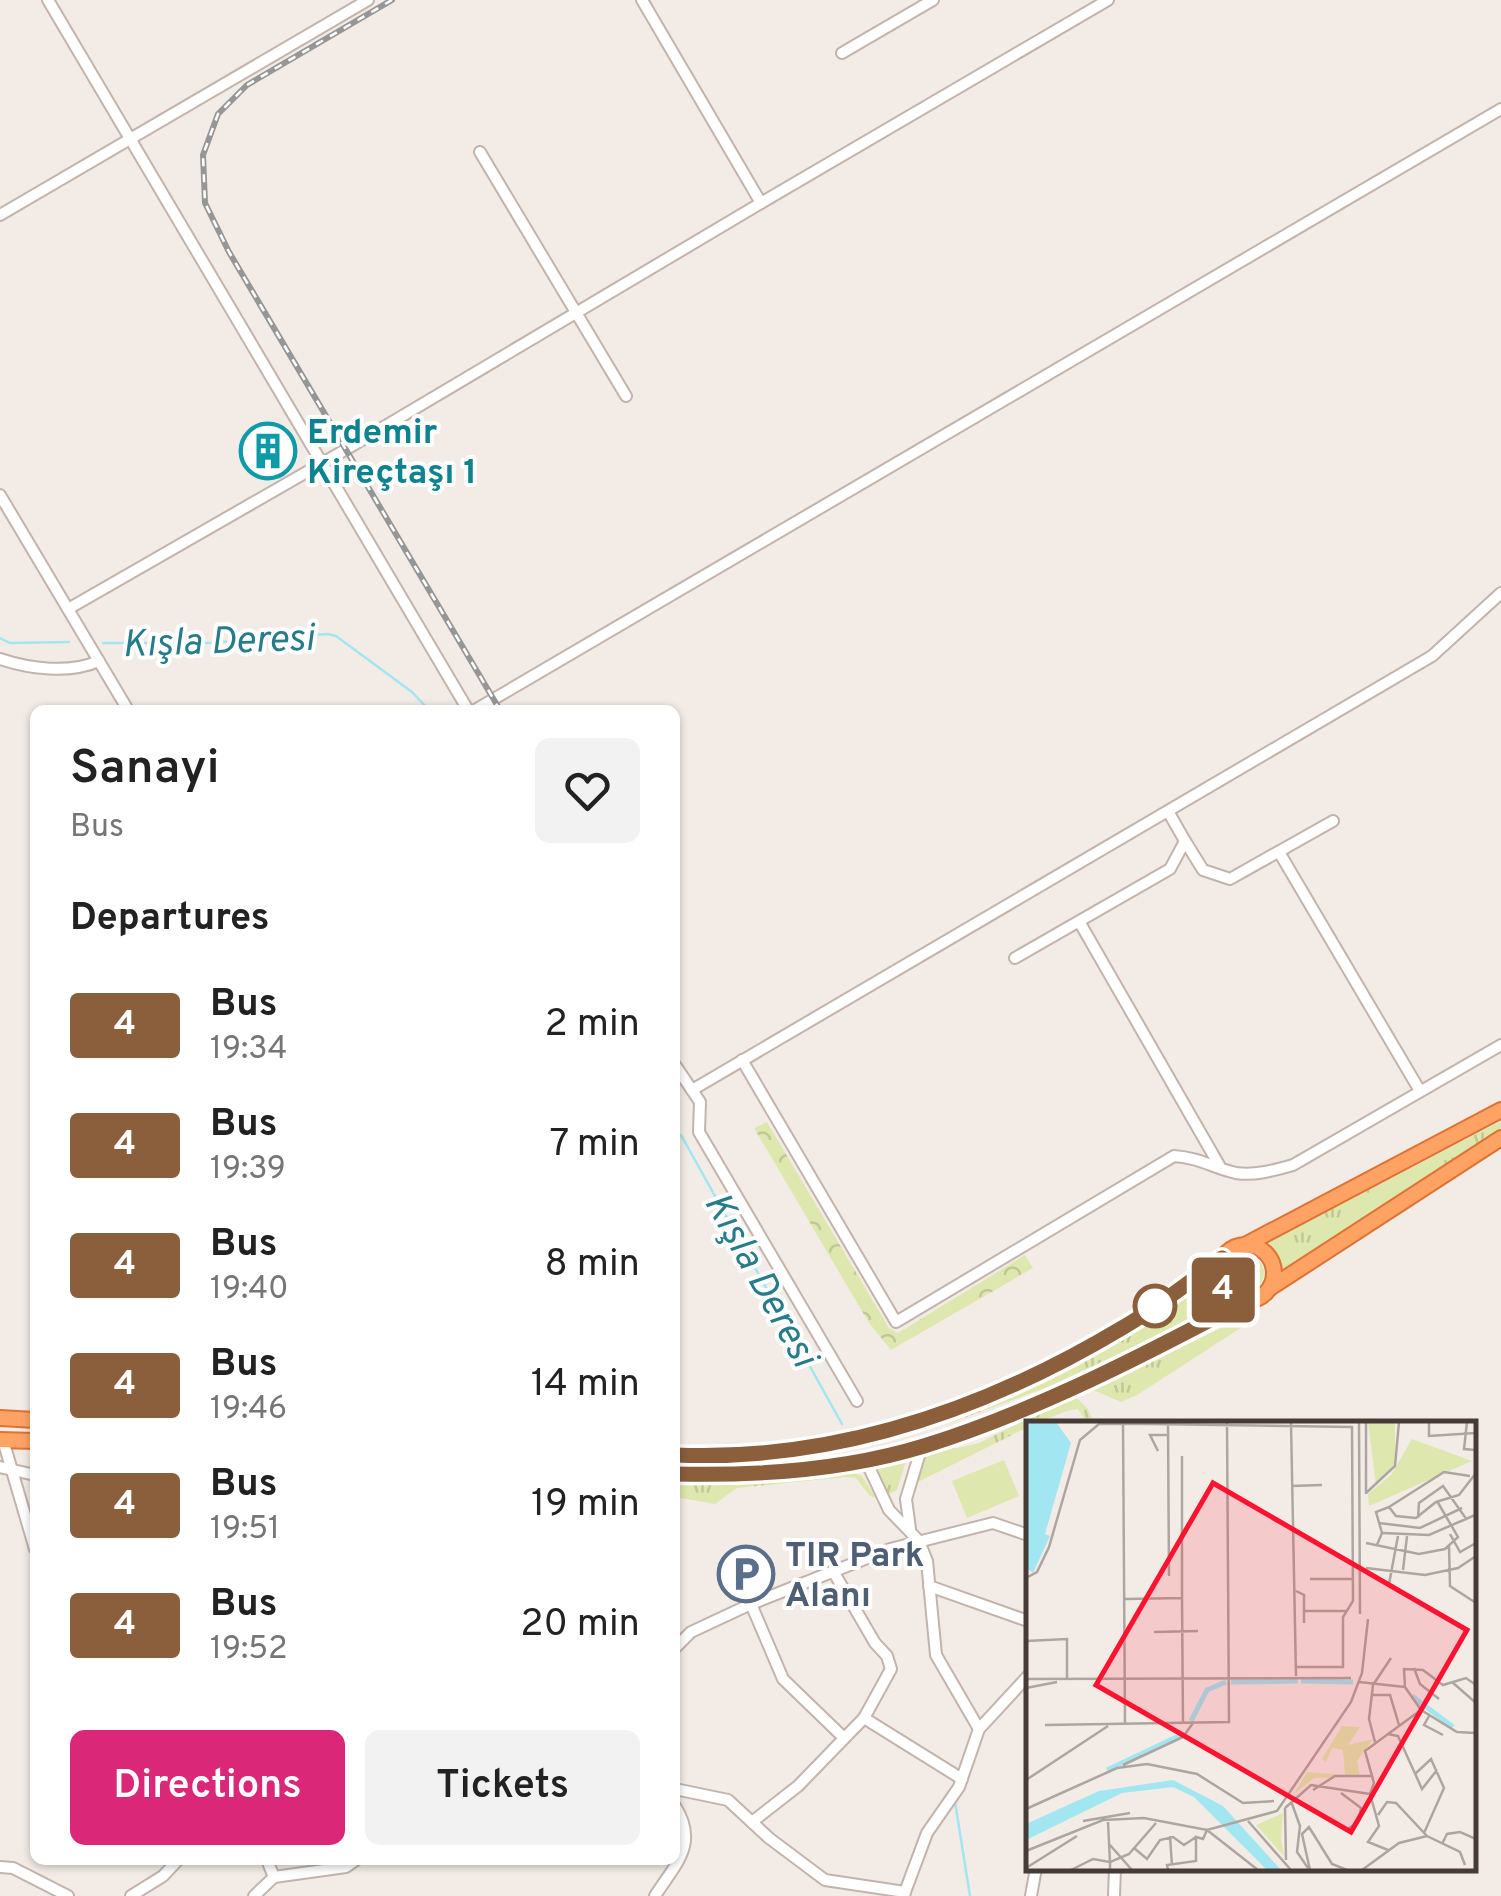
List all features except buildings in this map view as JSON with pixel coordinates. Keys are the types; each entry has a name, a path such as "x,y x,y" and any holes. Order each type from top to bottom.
{"highway":[{"path":"1245,1245 1501,1110"},
{"path":"680,1474 727,1475 864,1458 922,1446 1077,1385 1244,1302 1260,1298 1501,1138"},
{"path":"680,1455 748,1456 801,1451 960,1408 1054,1367 1126,1326 1236,1246 1262,1249 1274,1271 1270,1288"},
{"path":"1222,1258 1218,1277 1221,1286 1226,1294 1244,1302"},
{"path":"0,1418 30,1420"},
{"path":"2,1440 30,1442"}],"street":[{"path":"48,0 468,705"},
{"path":"0,215 368,0"},
{"path":"642,0 762,202"},
{"path":"842,53 934,0"},
{"path":"68,609 1108,0"},
{"path":"480,705 1501,109"},
{"path":"480,152 626,396"},
{"path":"0,495 125,705"},
{"path":"692,1090 1432,656 1501,594"},
{"path":"0,659 56,669 99,662"},
{"path":"1169,813 1204,870 1230,879 1333,821"},
{"path":"1015,958 1170,869 1185,841"},
{"path":"1279,852 1420,1092"},
{"path":"1080,923 1220,1166"},
{"path":"742,1060 896,1322 1174,1156 1198,1158 1237,1173 1264,1173 1292,1165 1501,1045"},
{"path":"680,1072 700,1102 699,1132 858,1401"},
{"path":"2,1440 5,1469 30,1536"},
{"path":"910,1529 906,1499 922,1446"},
{"path":"864,1458 890,1510 920,1540 927,1561 936,1655 979,1729"},
{"path":"5,1469 30,1474"},
{"path":"680,1643 691,1632 751,1604 920,1540 993,1522 1026,1534"},
{"path":"752,1822 798,1786 864,1718 890,1669 887,1656 833,1571"},
{"path":"929,1586 1026,1620"},
{"path":"751,1604 782,1679 844,1738"},
{"path":"680,1790 728,1800 825,1880 905,1894 927,1832 962,1778 979,1729 1026,1678"},
{"path":"864,1718 962,1778"},
{"path":"680,1814 686,1824 686,1848 680,1857"},
{"path":"130,1896 173,1865"},
{"path":"269,1865 274,1877"},
{"path":"254,1896 274,1877 349,1865"},
{"path":"655,1896 675,1865"},
{"path":"0,1867 13,1868 68,1896"},
{"path":"1032,1896 1036,1871"},
{"path":"1114,1896 1115,1871"}],"green space":[{"path":"1501,1121 1501,1128 1282,1276 1277,1258 1264,1245"},
{"path":"767,1122 889,1328 898,1333 1025,1255 1033,1268 891,1350 869,1323 754,1128"},
{"path":"1246,1255 1259,1260 1264,1273 1259,1286 1246,1291 1233,1286 1228,1273 1233,1260"},
{"path":"1211,1274 1228,1304 1045,1388 942,1426 1042,1382"},
{"path":"1242,1318 1250,1322 1137,1395 1121,1402 1093,1390"},
{"path":"1067,1399 1078,1399 1093,1421 1086,1421 1078,1409 1041,1421 1026,1421 1026,1428 910,1486 926,1456 943,1447 979,1443"},
{"path":"907,1458 897,1490 888,1495 875,1464"},
{"path":"1004,1460 1019,1496 967,1518 952,1481"},
{"path":"850,1472 862,1476 876,1498 856,1478 845,1477 737,1488 715,1504 680,1498 680,1482 742,1484"}],"waterway":[{"name":"Kışla Deresi","path":"103,643 209,643 328,634 412,692 424,705"},
{"name":"Kışla Deresi","path":"0,638 10,643 69,642"},
{"name":"Kışla Deresi","path":"681,1135 842,1424"},
{"name":"Kışla Deresi","path":"955,1802 970,1896"}],"railway":[{"path":"392,0 247,85 218,114 203,155 205,203 229,252 497,705"}],"bus line":[{"name":"4","path":"680,1455 748,1456 801,1451 944,1414 1054,1367 1126,1326 1222,1258 1218,1267 1221,1286 1226,1294 1244,1302 1077,1385 922,1446 839,1464 727,1475 680,1474"}],"place":[{"name":"Erdemir Kireçtaşı 1","path":"268,451"},
{"name":"TIR Park Alanı","path":"746,1574"}]}
